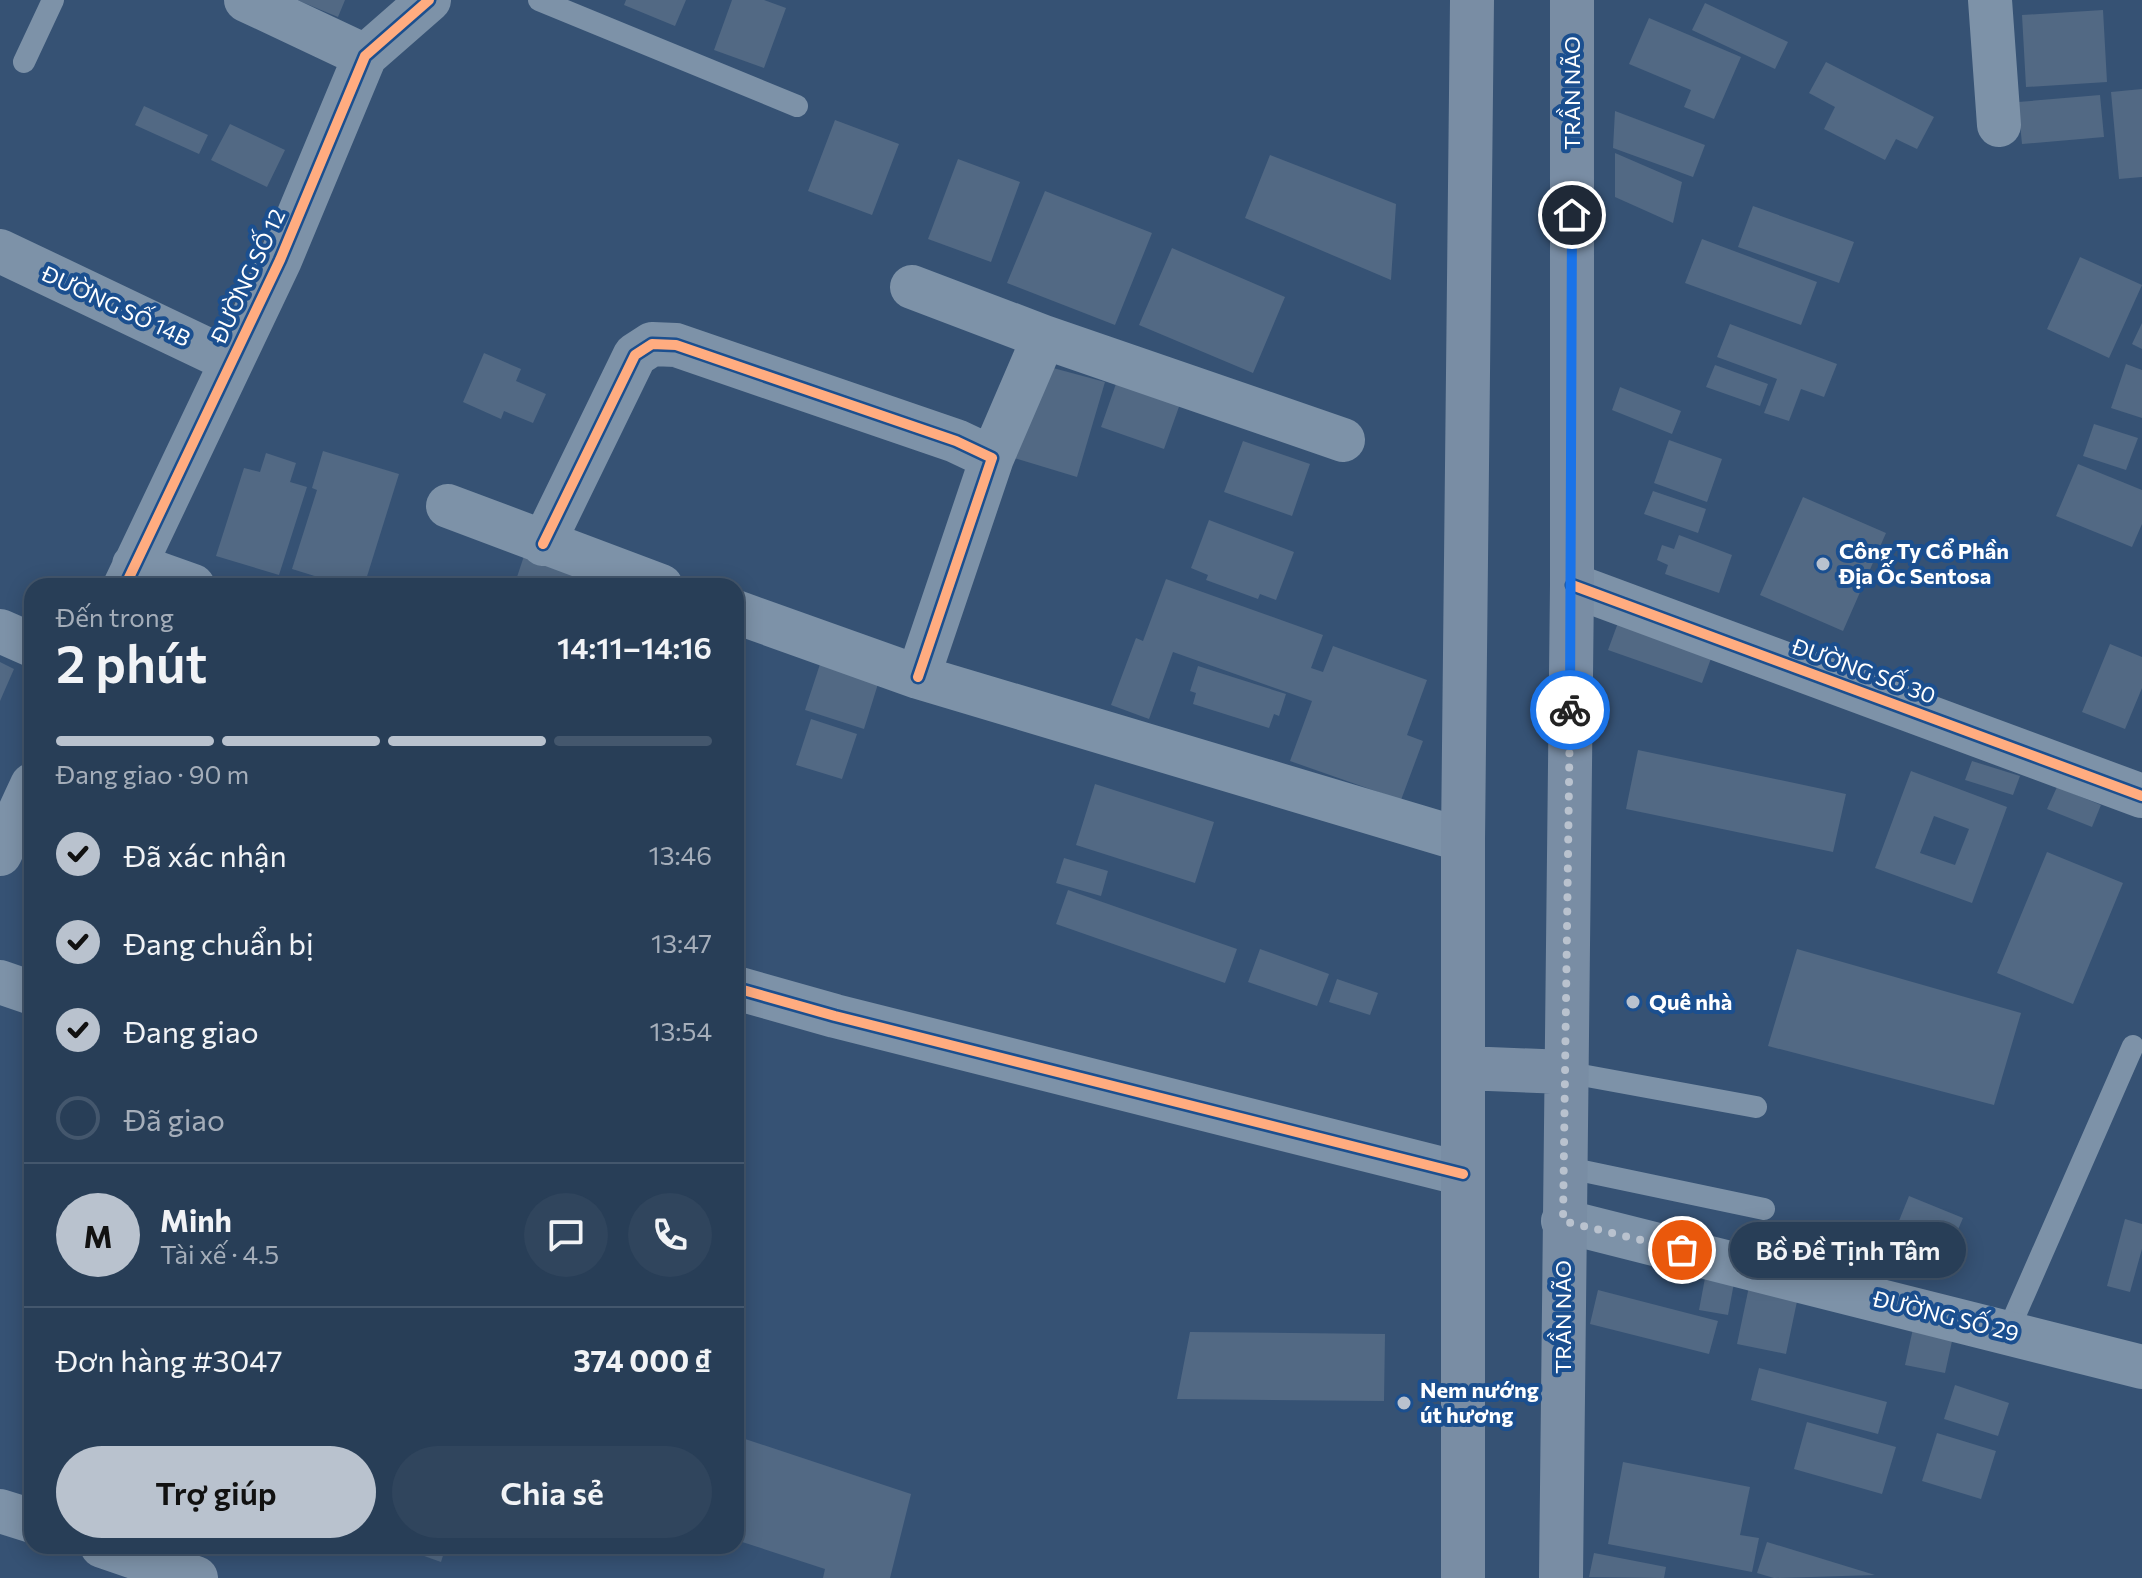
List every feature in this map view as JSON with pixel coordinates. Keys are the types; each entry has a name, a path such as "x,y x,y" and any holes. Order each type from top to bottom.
{"main road":[{"path":"1463,1578 1463,840 1472,0"},
{"name":"TRẦN NÃO","path":"1561,1578 1572,585 1572,0"},
{"path":"1464,1068 1565,1072"}],"street":[{"path":"246,0 365,56"},
{"name":"ĐƯỜNG SỐ 12","path":"130,575 280,260 365,56 429,0"},
{"path":"1990,0 1999,125"},
{"name":"ĐƯỜNG SỐ 14B","path":"0,251 231,361"},
{"path":"912,287 1044,337 1343,440"},
{"path":"918,677 992,458 1044,337"},
{"path":"543,544 635,355 652,344 676,345 956,441 992,458"},
{"path":"448,506 639,578"},
{"name":"ĐƯỜNG SỐ 30","path":"1572,585 2142,796"},
{"path":"744,615 918,677 1463,840"},
{"path":"0,631 24,642"},
{"path":"0,854 18,794"},
{"path":"0,982 24,990"},
{"path":"744,990 835,1016 1463,1174"},
{"name":"ĐƯỜNG SỐ 29","path":"1563,1221 2142,1367"},
{"path":"0,1511 24,1518"},
{"path":"116,1554 146,1571 196,1578"}],"lane":[{"path":"24,62 53,0"},
{"path":"539,0 797,106"},
{"path":"2008,1331 2133,1046"},
{"path":"1565,1072 1756,1107"},
{"path":"1564,1167 1764,1209"}],"building":[{"path":"297,0 345,0 338,17"},
{"path":"626,0 686,0 675,26 624,5"},
{"path":"732,0 764,0 786,8 764,68 714,50"},
{"path":"1705,3 1788,42 1775,69 1692,30"},
{"path":"2103,10 2107,82 2026,87 2022,15"},
{"path":"1649,18 1741,57 1714,119 1684,107 1691,90 1629,64"},
{"path":"1826,62 1934,117 1917,149 1896,139 1885,160 1824,129 1835,107 1809,93"},
{"path":"2142,89 2142,177 2119,179 2111,92"},
{"path":"2100,95 2104,137 2022,144 2018,102"},
{"path":"144,106 208,135 199,154 135,125"},
{"path":"1615,111 1705,145 1693,177 1613,148"},
{"path":"835,120 899,144 872,215 808,191"},
{"path":"230,124 285,150 267,187 211,160"},
{"path":"1615,153 1682,182 1673,223 1615,197"},
{"path":"1270,155 1396,204 1391,280 1245,218"},
{"path":"958,159 1020,182 991,262 928,239"},
{"path":"1045,191 1152,233 1115,325 1007,283"},
{"path":"1753,206 1854,242 1839,283 1738,247"},
{"path":"1702,239 1817,282 1801,325 1685,283"},
{"path":"1172,248 1285,297 1253,373 1139,325"},
{"path":"2080,257 2142,285 2109,358 2047,329"},
{"path":"2142,323 2142,349 2132,344"},
{"path":"1730,324 1837,364 1824,397 1801,389 1789,421 1764,413 1777,379 1717,357"},
{"path":"484,353 521,369 516,381 546,394 533,423 504,411 501,419 463,402"},
{"path":"2126,364 2142,370 2142,418 2111,408"},
{"path":"1042,365 1105,382 1077,477 1014,458"},
{"path":"1715,365 1768,384 1760,406 1706,387"},
{"path":"1118,378 1181,401 1164,449 1101,427"},
{"path":"1620,387 1681,411 1672,434 1612,410"},
{"path":"2094,424 2138,438 2126,470 2083,456"},
{"path":"1669,440 1722,459 1707,502 1654,483"},
{"path":"1243,441 1310,464 1292,516 1224,492"},
{"path":"323,451 399,474 366,578 321,578 292,569 317,490 312,488"},
{"path":"266,453 296,463 290,482 307,487 279,575 216,556 244,468 260,472"},
{"path":"2078,464 2142,490 2142,524 2132,547 2056,516"},
{"path":"1653,491 1706,509 1698,533 1644,514"},
{"name":"Công Ty Cổ Phần Địa Ốc Sentosa","path":"1803,497 1886,533 1843,631 1760,595"},
{"path":"1209,520 1294,552 1276,600 1260,594 1258,599 1206,580 1208,575 1191,568"},
{"path":"1679,535 1732,555 1719,593 1665,574 1668,565 1657,560 1662,545 1674,549"},
{"path":"526,550 578,567 574,578 517,578"},
{"path":"1166,579 1323,635 1311,668 1323,672 1333,646 1427,680 1407,735 1423,741 1401,800 1290,761 1312,701 1173,652 1149,719 1111,705 1136,638 1143,641"},
{"path":"1619,620 1713,653 1702,683 1608,650"},
{"path":"2110,644 2142,657 2142,688 2125,729 2082,712"},
{"path":"824,652 882,671 864,729 805,710"},
{"path":"0,662 14,669 0,701"},
{"path":"1198,666 1286,694 1279,716 1274,714 1269,728 1193,704 1196,693 1190,691"},
{"path":"811,719 857,734 842,779 796,765"},
{"path":"1638,750 1846,794 1833,852 1626,809"},
{"path":"1972,761 2020,776 2013,795 1965,780"},
{"path":"1911,771 2007,807 1972,903 1875,868","holes":["1934,816 1969,829 1955,865 1920,853"]},
{"path":"1095,784 1214,822 1195,883 1076,845"},
{"path":"2057,787 2101,805 2092,827 2047,809"},
{"path":"2047,852 2123,883 2073,1004 1997,973"},
{"path":"1064,858 1108,871 1101,896 1056,883"},
{"path":"1068,890 1237,949 1225,983 1056,924"},
{"path":"1260,949 1329,974 1317,1006 1248,982"},
{"path":"1797,949 2021,1013 1994,1105 1768,1046"},
{"path":"1337,979 1378,993 1370,1015 1329,1002"},
{"path":"1909,1196 1963,1218 1945,1260 1892,1238"},
{"path":"2125,1219 2142,1224 2142,1249 2130,1292 2107,1286"},
{"path":"1708,1262 1737,1267 1728,1315 1699,1310"},
{"path":"1751,1277 1800,1287 1786,1354 1737,1344"},
{"path":"1598,1290 1718,1321 1709,1354 1590,1324"},
{"path":"1916,1315 1956,1323 1945,1373 1905,1365"},
{"path":"1190,1332 1385,1334 1384,1401 1177,1399"},
{"path":"1759,1368 1887,1402 1878,1434 1751,1400"},
{"path":"1955,1385 2009,1403 1998,1436 1944,1419"},
{"path":"1807,1422 1896,1447 1882,1494 1794,1469"},
{"path":"1937,1433 1996,1451 1981,1499 1922,1481"},
{"path":"744,1439 911,1494 890,1578 823,1578 825,1569 744,1543"},
{"path":"1623,1462 1750,1487 1740,1535 1759,1538 1752,1572 1608,1544"},
{"path":"1767,1542 1875,1575 1774,1578 1757,1573"},
{"path":"1594,1553 1666,1567 1664,1578 1589,1577"},
{"path":"418,1554 444,1554 441,1562"}],"cycle path":[{"path":"129,578 280,260 365,56 429,0"},
{"path":"543,544 635,355 652,344 676,345 956,441 992,458 918,677"},
{"path":"1572,585 2142,796"},
{"path":"744,990 835,1016 1463,1174"}],"way so far":[{"path":"1570,710 1563,1221 1682,1250"}],"place":[{"name":"Công Ty Cổ Phần Địa Ốc Sentosa","path":"1823,564"},
{"name":"Quê nhà","path":"1633,1002"},
{"name":"Bồ Đề Tịnh Tâm","path":"1682,1250"},
{"name":"Nem nướng út hương","path":"1404,1403"}],"route":[{"path":"1570,710 1572,215"}]}
